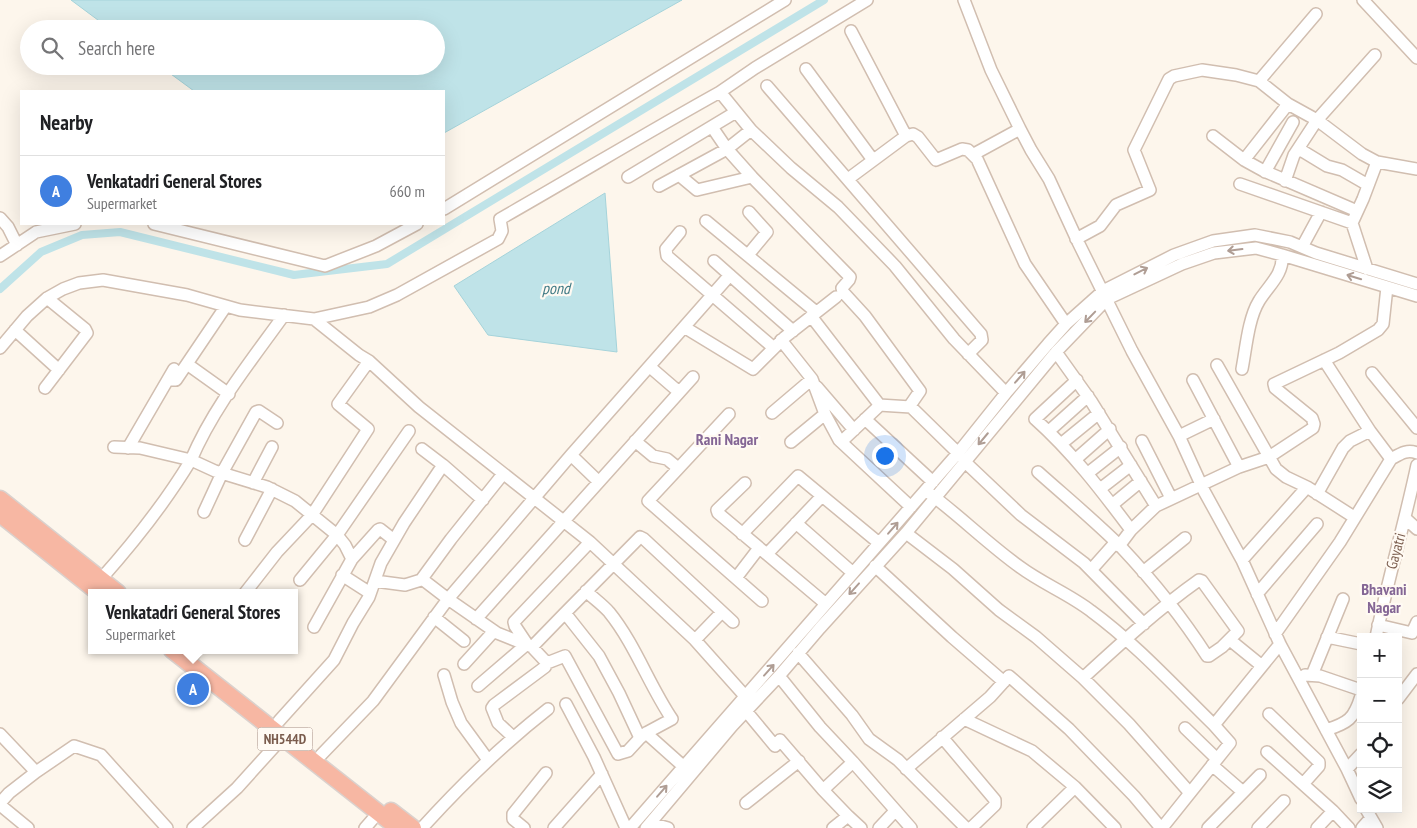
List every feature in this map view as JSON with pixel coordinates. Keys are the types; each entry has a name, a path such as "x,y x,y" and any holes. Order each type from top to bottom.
{"highway":[{"path":"2,507 100,586"},
{"name":"NH544D","path":"177,654 398,828"},
{"name":"NH544D","path":"198,654 413,828"}],"street":[{"path":"445,208 785,0"},
{"path":"0,348 27,316 47,298 79,283 103,280 187,294 240,310 314,319 369,307 397,295 498,239 502,231 500,219 720,92 755,68 867,0"},
{"path":"964,0 991,70 1020,129 1049,179 1132,351 1179,436 1200,484 1242,560 1277,639 1357,790"},
{"path":"1363,0 1417,58"},
{"path":"1259,81 1316,14"},
{"path":"851,31 906,136"},
{"path":"1285,181 1293,157 1317,120 1375,55"},
{"path":"806,69 872,160"},
{"path":"1076,238 1100,226 1114,206 1150,190 1134,150 1170,78 1202,70 1236,75 1259,81 1288,104 1317,120 1362,154 1377,162 1417,169"},
{"path":"767,86 981,334 982,340 968,354"},
{"path":"720,92 751,130 791,168 838,207 896,266 968,354 1006,393"},
{"path":"1244,160 1288,104"},
{"path":"628,177 736,112"},
{"path":"1265,172 1293,122"},
{"path":"712,127 727,149 752,177 850,277 842,288 844,292 865,316 920,391 911,407"},
{"path":"974,154 1020,129"},
{"path":"659,186 727,149 751,130"},
{"path":"848,179 906,136 913,134 936,160 962,149 968,150 974,154 1026,264 1066,324"},
{"path":"1213,136 1244,160 1265,172 1357,211"},
{"path":"1298,149 1329,167 1342,170 1368,185"},
{"path":"1367,269 1352,223 1377,162"},
{"path":"679,175 697,190 752,177"},
{"path":"1240,184 1352,223"},
{"path":"748,255 767,232 749,212"},
{"path":"1302,247 1321,212"},
{"path":"0,218 8,227 17,245"},
{"path":"706,220 814,314 878,405"},
{"path":"0,256 36,232 70,225"},
{"path":"158,225 325,266 376,246 416,225"},
{"path":"680,232 666,249 666,254 712,295 777,344 813,381 854,430"},
{"path":"961,457 1006,393 1066,324 1105,295 1174,254 1213,241 1255,235 1290,242 1417,284"},
{"path":"566,704 628,828 746,696 910,507 931,490 1105,295 1214,253 1256,248 1282,254 1417,296"},
{"path":"1242,369 1252,315 1282,267 1282,254"},
{"path":"714,261 793,331"},
{"path":"321,755 373,701 448,599 571,455 730,275"},
{"path":"1091,570 1156,506 1238,467 1268,457 1311,430 1314,424 1312,418 1275,388 1274,384 1339,353 1380,327 1383,320 1387,287"},
{"path":"684,327 752,369 777,344 836,297"},
{"path":"45,388 87,333 85,329 47,298"},
{"path":"168,380 176,380 226,306"},
{"path":"100,586 172,492 191,460 201,436 284,315"},
{"path":"314,319 359,355 369,360 419,407 590,542 695,640 746,696"},
{"path":"15,330 59,370"},
{"path":"1056,352 1099,412 1156,506"},
{"path":"248,589 277,552 312,514 368,429 338,404 369,360"},
{"path":"1324,360 1370,431 1392,459"},
{"path":"187,364 229,394"},
{"path":"1217,365 1268,457 1279,473 1354,517"},
{"path":"650,367 679,392"},
{"path":"128,448 174,369"},
{"path":"1372,373 1417,428"},
{"path":"476,619 693,377"},
{"path":"1077,380 1034,418 1076,459 1131,530"},
{"path":"1193,380 1238,467"},
{"path":"772,413 813,381"},
{"path":"813,381 833,432 841,442 910,507"},
{"path":"1048,431 1088,396"},
{"path":"878,405 911,407 1021,515 1091,570 1144,624"},
{"path":"841,442 878,405"},
{"path":"204,512 222,473 256,412 259,411 277,424"},
{"path":"1061,444 1099,412"},
{"path":"729,414 648,501 762,601"},
{"path":"791,442 825,414"},
{"path":"865,419 931,490 984,540 1045,584 1082,604 1126,638 1230,743 1162,828 1134,796 1069,729 1009,676 990,697 906,769"},
{"path":"1179,436 1214,419"},
{"path":"1076,459 1110,429"},
{"path":"300,580 337,535 409,431"},
{"path":"1242,560 1312,491 1343,448 1350,441 1370,431"},
{"path":"635,441 653,456 667,459 678,468"},
{"path":"1142,441 1171,498"},
{"path":"114,447 140,448 191,460 272,490 295,501 337,535 352,558"},
{"path":"253,483 272,447"},
{"path":"1088,473 1121,447"},
{"path":"422,449 483,500"},
{"path":"1214,725 1262,666 1277,639 1392,459 1404,452 1417,453"},
{"path":"571,455 598,482"},
{"path":"279,721 334,660 370,593 384,557 404,523 443,465"},
{"path":"1100,489 1131,465"},
{"name":"Gayatri","path":"1377,633 1415,481 1417,465"},
{"path":"1038,472 1117,544 1144,572 1170,602 1208,656 1230,640 1238,633 1238,630 1201,580 1170,602 1126,638 1083,678"},
{"path":"375,581 405,585 422,579 503,474"},
{"path":"742,534 798,476 879,543"},
{"path":"1112,505 1141,481"},
{"path":"745,483 717,511 826,604"},
{"path":"245,540 272,490"},
{"path":"648,825 798,652 906,533 931,490"},
{"path":"736,578 763,551 796,523 822,496"},
{"path":"1405,518 1417,529"},
{"path":"796,523 853,573"},
{"path":"1257,594 1318,524"},
{"path":"314,627 352,558 380,529 394,540"},
{"path":"906,533 953,569 999,610 1036,637 1083,678 1129,724 1190,793"},
{"path":"478,686 529,646 565,613 637,538 642,538 733,622"},
{"path":"1144,572 1185,538"},
{"path":"547,663 529,646 514,626 514,622 590,542"},
{"path":"366,543 384,557"},
{"path":"875,566 1004,682"},
{"path":"342,576 370,593"},
{"path":"422,579 494,631 529,646"},
{"path":"512,737 498,723 493,706 541,670 547,663 565,656 618,754 628,751 643,735 672,719 661,703 622,630 608,611 586,591"},
{"path":"1312,675 1343,600"},
{"path":"695,640 722,612"},
{"path":"565,613 599,656 643,735 684,766"},
{"path":"434,617 464,641"},
{"path":"1378,625 1412,633 1417,622"},
{"path":"464,664 494,631"},
{"path":"1327,637 1357,643"},
{"path":"1230,640 1262,666"},
{"path":"798,652 870,739 898,760 966,828"},
{"path":"1402,694 1417,674"},
{"path":"444,675 461,723 488,760"},
{"path":"1296,675 1312,675 1357,689"},
{"path":"779,676 820,726 911,828"},
{"path":"422,828 512,737 548,709"},
{"path":"1326,730 1344,724 1357,709"},
{"path":"746,711 775,746 780,740 861,828"},
{"path":"1269,714 1319,762 1319,766 1303,784"},
{"path":"964,719 1032,751 1075,787 1115,828"},
{"path":"1184,728 1243,792"},
{"path":"0,734 36,772"},
{"path":"193,828 237,788 284,737"},
{"path":"942,737 995,800 995,805 971,828"},
{"path":"28,828 0,804 9,793 74,746 101,754 167,828"},
{"path":"1267,752 1333,811 1349,828"},
{"path":"1347,769 1357,758"},
{"path":"746,803 798,760"},
{"path":"824,790 853,762"},
{"path":"524,828 513,819 513,814 546,773"},
{"path":"554,828 602,774"},
{"path":"1208,828 1260,775"},
{"path":"1033,828 1075,787"},
{"path":"1258,828 1284,801"},
{"path":"879,828 895,811"},
{"path":"1317,828 1333,811"},
{"path":"365,828 378,812"},
{"path":"834,828 848,816"},
{"path":"1362,828 1371,819"},
{"path":"648,825 668,828"}],"water":[{"path":"71,0 682,0 445,132 445,90 193,90 172,75 445,75 445,20 98,20"},
{"name":"pond","path":"605,193 617,352 488,335 454,286"}],"waterway":[{"path":"0,289 41,252 82,235 120,232 294,275 387,264 824,0"}],"place":[{"name":"Venkatadri General Stores","path":"193,689"}],"district":[{"name":"Rani Nagar","path":"727,439"},
{"name":"Bhavani Nagar","path":"1384,598"}]}
